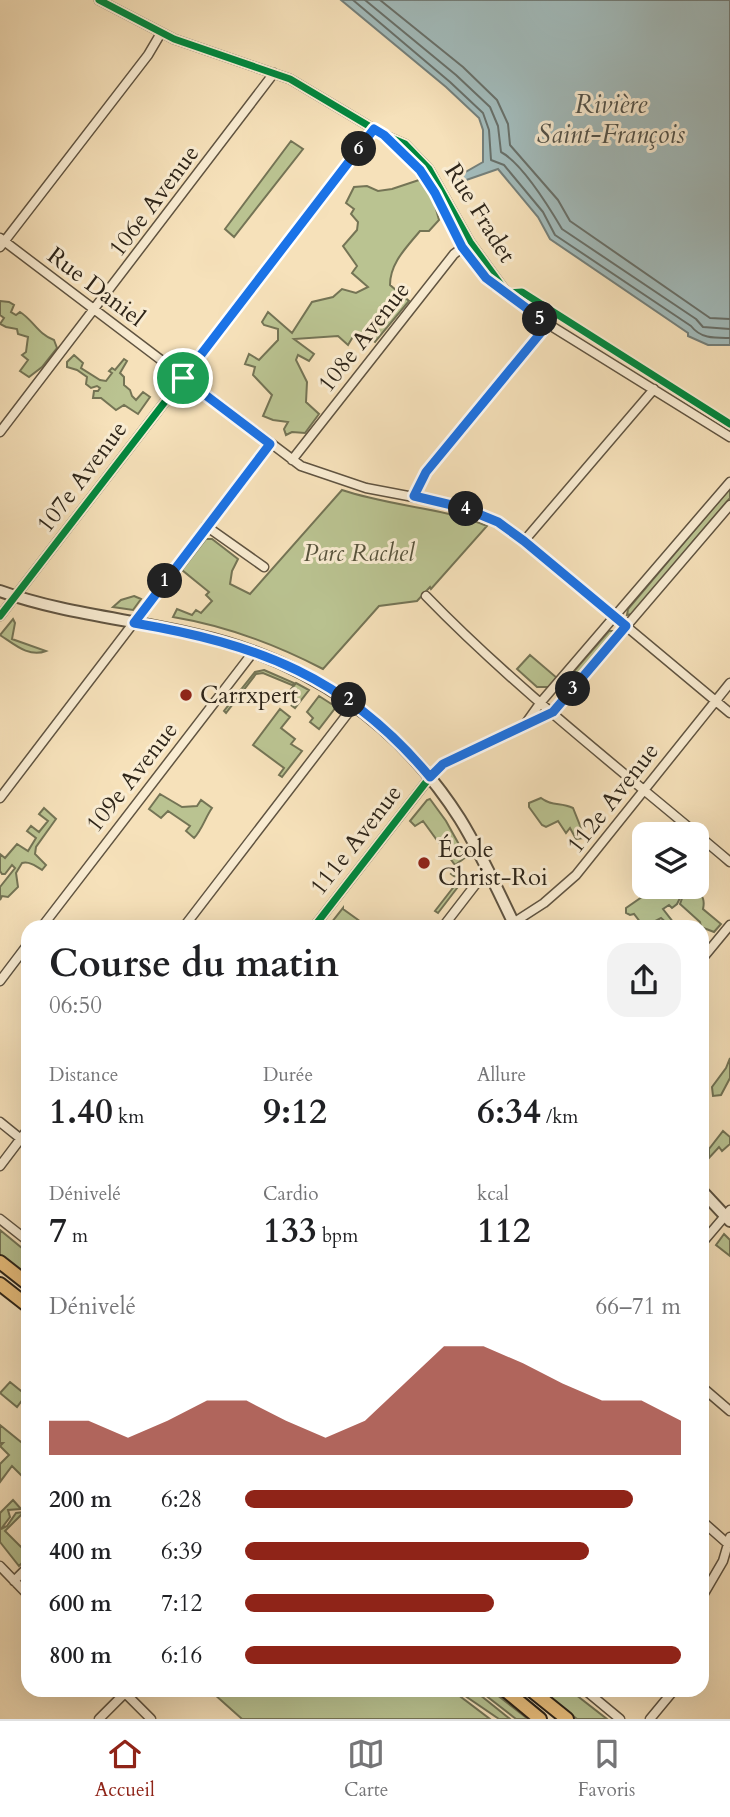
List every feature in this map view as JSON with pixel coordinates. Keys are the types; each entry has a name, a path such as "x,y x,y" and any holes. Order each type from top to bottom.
{"main road":[{"path":"0,1262 21,1278"},
{"path":"0,1284 21,1300"},
{"path":"513,1697 540,1719"},
{"path":"540,1697 567,1719"}],"street":[{"name":"Rue Fradet","path":"99,0 162,33 294,82 384,135 411,159 426,178 486,278 495,286 548,324 730,437"},
{"path":"1,242 148,55 162,33"},
{"name":"106e Avenue","path":"0,432 274,73"},
{"name":"107e Avenue","path":"0,615 374,129"},
{"name":"Rue Daniel","path":"1,242 292,460 307,468 366,488 414,496 478,513 498,522 730,713"},
{"name":"108e Avenue","path":"292,460 466,245"},
{"path":"414,496 426,472 548,324"},
{"path":"524,541 654,389"},
{"path":"0,798 270,444"},
{"name":"111e Avenue","path":"526,723 541,702 730,482"},
{"name":"111e Avenue","path":"319,920 430,777 443,764 553,712 730,505"},
{"path":"206,526 264,567"},
{"path":"0,591 66,610 193,634 254,651 318,680 355,704 386,729 430,777 460,819 489,871 512,920"},
{"path":"426,596 455,626 541,702 730,862"},
{"name":"109e Avenue","path":"47,920 254,651"},
{"name":"112e Avenue","path":"521,920 567,885 730,683"},
{"path":"189,920 355,704"},
{"path":"448,920 489,871"},
{"path":"709,950 730,925"},
{"path":"0,981 21,953"},
{"path":"0,1122 20,1139 0,1166"},
{"path":"709,1198 728,1216 709,1236"},
{"path":"0,1219 21,1236"},
{"path":"709,1393 730,1411"},
{"path":"709,1526 729,1540 723,1561 709,1585"},
{"path":"0,1566 21,1588"},
{"path":"14,1581 21,1574"},
{"path":"99,1719 119,1697"},
{"path":"131,1697 151,1719"},
{"path":"593,1697 620,1719"},
{"path":"650,1719 668,1697"}],"green space":[{"path":"291,141 303,149 234,237 225,229"},
{"path":"422,179 433,198 439,220 429,231 420,231 400,256 393,270 390,285 409,301 375,342 364,334 354,335 348,345 338,336 294,339 314,354 309,361 298,355 296,360 307,382 306,402 319,414 305,433 292,432 286,435 284,429 288,422 263,416 272,395 253,375 255,367 245,364 249,354 259,360 278,340 278,329 262,322 268,312 292,333 312,302 333,297 342,289 356,293 368,287 352,273 357,266 343,246 357,230 358,222 351,214 354,209 346,203 354,187 367,186 378,191"},
{"path":"0,301 14,305 11,312 16,315 20,312 54,340 57,348 42,367 29,377 20,371 28,360 22,355 26,352 28,337 18,334 17,329 0,324 4,318 0,315"},
{"path":"74,355 83,363 81,368 106,381 112,368 115,370 124,359 127,361 120,373 124,377 124,385 136,400 143,392 150,397 138,414 124,405 116,410 101,398 93,398 94,391 100,388 91,388 86,384 87,377 67,367 67,362"},
{"path":"730,488 730,498 632,614 627,615 628,609"},
{"name":"Parc Rachel","path":"342,490 487,526 417,601 379,606 323,669 250,637 173,617 177,609 192,615 196,610 201,613 212,601 206,595 209,592 182,570 206,539 212,539 238,559 230,584 250,594"},
{"path":"134,596 141,599 133,610 113,607 121,600"},
{"path":"13,619 15,623 12,639 46,651 28,651 0,635"},
{"path":"609,631 613,631 613,635 570,687 559,695 557,692 561,686"},
{"path":"530,655 557,678 549,687 537,687 517,669"},
{"path":"264,670 294,683 292,685 263,673 256,674 226,713 224,711 255,672"},
{"path":"296,683 309,690 295,708 283,699"},
{"path":"319,696 336,707 319,729 310,722 313,718 307,712"},
{"path":"280,709 290,717 281,728 295,739 291,744 302,751 282,777 279,775 284,768 253,745"},
{"path":"160,794 182,807 197,806 201,800 212,808 194,838 186,831 190,826 168,811 161,818 149,809"},
{"path":"541,798 549,803 573,808 585,838 576,839 570,828 566,833 558,821 546,827 542,825 529,807 529,803"},
{"path":"430,799 466,857 455,865 423,821 415,826 410,821"},
{"path":"44,808 56,819 36,847 35,854 46,865 42,870 30,863 22,863 16,873 18,887 8,897 2,896 0,900 0,887 15,868 12,865 2,874 0,854 5,858 17,844 28,851 36,838 27,831 31,826 39,832 48,821 39,814"},
{"path":"454,871 464,879 438,913 435,911 459,880 451,874"},
{"path":"639,899 680,899 672,908 669,905 663,909 671,920 639,920 634,914 626,913 626,908"},
{"path":"682,899 703,899 703,909 721,924 714,932 709,930 709,920 698,920 680,904"},
{"path":"343,908 358,920 334,920"},
{"path":"730,1058 730,1078 721,1095 713,1096 712,1087"},
{"path":"723,1131 730,1137 730,1144 722,1151 719,1147 709,1158 709,1149"},
{"path":"0,1230 21,1247 21,1272 0,1255"},
{"path":"724,1234 730,1240 730,1256 716,1245"},
{"path":"10,1382 21,1391 21,1402 17,1407 0,1393"},
{"path":"0,1425 21,1442 21,1475 12,1466 0,1482 0,1464 9,1455 0,1446 3,1443 0,1443"},
{"path":"13,1500 21,1509 8,1510 10,1517 1,1529 7,1526 16,1513 21,1512 5,1531 21,1547 19,1566 0,1542 0,1513"},
{"path":"217,1697 461,1697 490,1719 242,1719"},
{"path":"467,1697 482,1697 510,1719 499,1719"},
{"path":"488,1697 500,1697 528,1719 516,1719"},
{"path":"550,1697 579,1697 607,1719 577,1719"}],"water":[{"name":"Rivière Saint-François","path":"341,0 730,0 730,345 708,345 688,336 688,333 550,239 538,217 498,169 452,185 450,181 483,162 483,130 479,118 446,87"}],"cycle path":[{"path":"99,0 174,39 290,79 384,135 405,144 429,169 470,242 507,293"},
{"path":"0,616 375,129"},
{"path":"497,288 507,293 522,292 730,424"},
{"path":"319,920 430,777"}],"place":[{"name":"Carrxpert","path":"186,695"},
{"name":"École Christ-Roi","path":"424,863"}],"route":[{"path":"374,129 411,159 420,170 435,193 462,247 486,278 548,324 426,472 414,496 464,508 498,522 626,626 553,712 443,764 430,777 374,719 335,690 292,667 229,643 134,623 270,444 183,378 374,129"}]}
